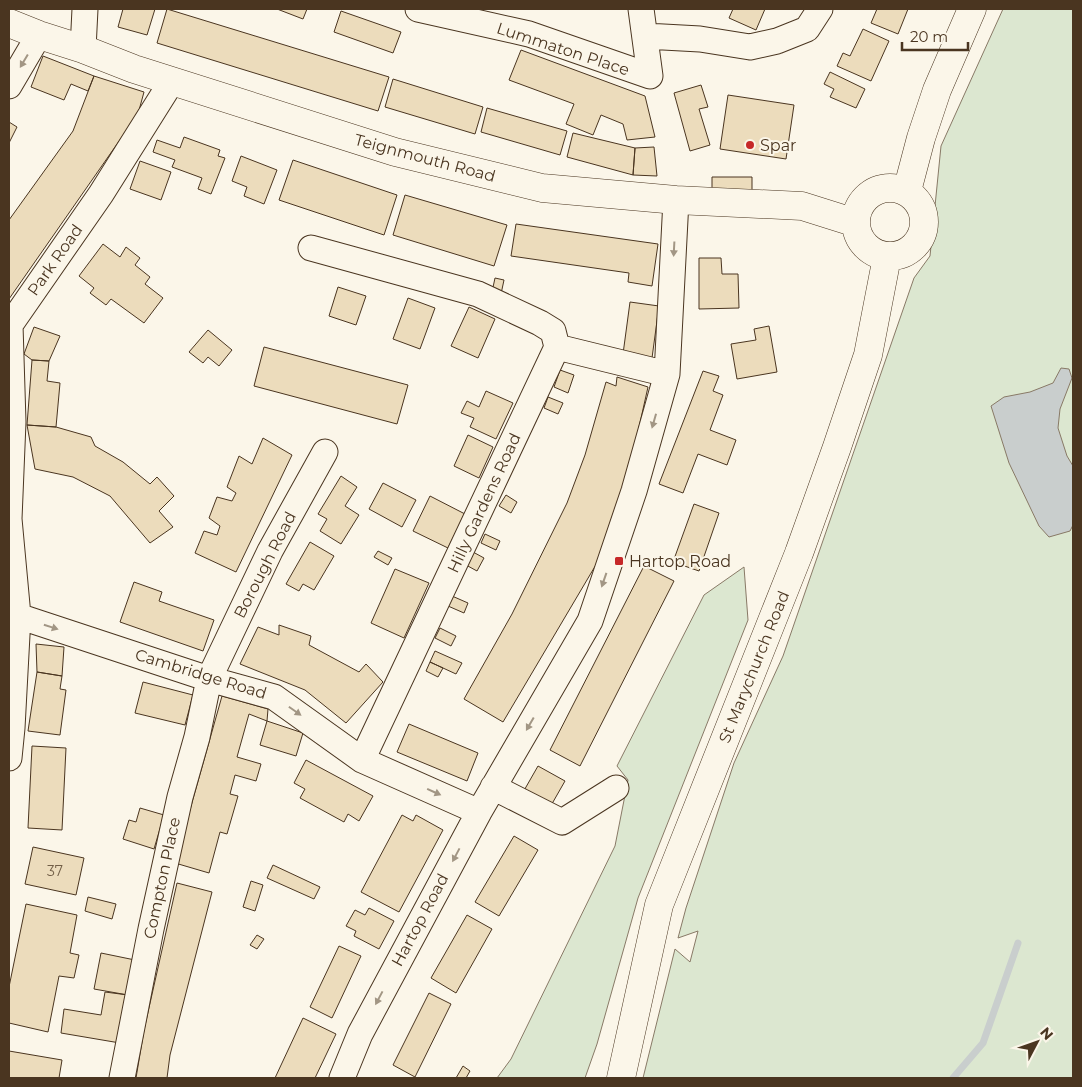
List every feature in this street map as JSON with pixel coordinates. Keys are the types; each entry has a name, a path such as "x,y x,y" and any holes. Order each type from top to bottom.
{"main road":[{"path":"907,192 920,138 937,90 972,9"},
{"name":"Teignmouth Road","path":"9,23 39,36 82,49 134,70 395,152 542,188 676,200 802,206 856,223"},
{"path":"887,187 907,192 916,199 922,209 925,221 924,232 918,243 910,251 898,256 877,254 862,242 857,233 856,223 857,213 868,195 887,187"},
{"name":"St Marychurch Road","path":"621,1078 659,905 799,553 830,465 868,355 887,256"}],"street":[{"path":"82,49 85,9"},
{"name":"Lummaton Place","path":"418,9 529,34 650,76 645,36"},
{"path":"641,9 645,36 700,39 750,47 777,41 807,29 820,9"},
{"path":"9,86 39,36"},
{"name":"Park Road","path":"9,758 18,616 9,519 13,422 9,325 101,194 172,81"},
{"name":"Hartop Road","path":"342,1078 360,1034 479,812 590,620 634,491 667,374 676,200"},
{"path":"311,248 478,294 553,331 557,347 667,374"},
{"name":"Hilly Gardens Road","path":"362,760 557,347"},
{"name":"Borough Road","path":"209,679 270,551 325,452"},
{"name":"Cambridge Road","path":"18,616 209,679 274,697 362,760 479,812"},
{"name":"Compton Place","path":"122,1078 163,872 209,679"},
{"path":"493,787 562,822 616,788"}],"green space":[{"path":"1003,9 1073,9 1073,1078 643,1078 675,949 690,962 698,931 678,938 686,908 734,763 783,656 914,278 930,256 941,146"},
{"path":"744,567 748,620 638,898 597,1044 585,1078 497,1078 511,1059 615,846 628,780 617,766 704,595"}],"shaded area":[{"path":"1061,368 1069,369 1072,378 1060,409 1058,428 1067,456 1073,466 1073,525 1070,531 1049,537 1039,526 1009,463 991,406 1004,397 1030,392 1053,383"}],"building":[{"path":"123,9 155,9 147,35 118,27"},
{"path":"167,9 389,77 378,111 157,43"},
{"path":"277,9 307,9 303,19"},
{"path":"733,9 765,9 756,30 729,18"},
{"path":"877,9 908,9 898,34 871,23"},
{"path":"341,11 401,32 393,53 334,32"},
{"path":"863,29 889,41 871,81 837,66 843,53 850,56"},
{"path":"521,50 645,96 655,137 627,140 623,124 601,115 593,135 566,124 574,104 509,80"},
{"path":"43,56 94,76 88,91 71,84 64,100 31,87"},
{"path":"830,72 865,89 856,108 830,97 834,89 824,84"},
{"path":"94,76 144,92 138,114 9,299 9,220 73,131"},
{"path":"393,79 483,107 475,134 385,107"},
{"path":"701,85 708,107 699,109 710,145 690,151 674,93"},
{"path":"728,95 794,105 786,159 720,149"},
{"path":"487,108 567,131 560,155 481,132"},
{"path":"9,122 17,127 9,143"},
{"path":"573,133 635,148 633,175 567,157"},
{"path":"184,137 220,150 218,156 225,158 211,194 198,189 202,178 172,167 175,160 153,152 157,140 180,148"},
{"path":"654,147 657,176 633,175 635,148"},
{"path":"241,156 277,170 264,204 244,196 247,187 232,181"},
{"path":"293,160 397,195 384,235 279,200"},
{"path":"140,161 171,172 161,200 130,189"},
{"path":"712,177 752,177 752,200 712,199"},
{"path":"405,195 507,225 494,266 393,235"},
{"path":"516,224 658,244 652,286 628,282 629,273 511,256"},
{"path":"103,244 120,257 126,247 140,258 135,265 150,277 145,284 163,298 144,323 111,299 106,305 90,293 94,288 79,276"},
{"path":"699,258 721,258 722,274 738,274 739,308 699,309"},
{"path":"495,278 504,280 501,294 492,292"},
{"path":"338,287 366,296 356,325 329,316"},
{"path":"408,298 435,308 420,349 393,339"},
{"path":"630,302 659,306 652,358 623,354"},
{"path":"469,307 495,319 478,358 451,346"},
{"path":"769,326 777,372 737,379 731,344 756,340 754,329"},
{"path":"34,327 60,336 49,361 32,360 24,354"},
{"path":"208,330 232,350 219,366 208,357 203,363 189,352"},
{"path":"264,347 408,385 397,424 254,386"},
{"path":"32,360 49,361 47,381 60,383 56,427 27,425"},
{"path":"560,370 574,375 568,393 554,387"},
{"path":"703,371 719,376 713,391 723,395 710,430 736,440 727,465 698,454 683,493 659,484"},
{"path":"617,377 648,387 626,485 597,563 503,722 464,699 512,614 567,503 585,455 606,382 616,386"},
{"path":"486,391 513,403 496,439 470,427 474,418 461,413 467,401 479,407"},
{"path":"548,397 563,403 558,414 544,408"},
{"path":"27,425 56,427 91,437 95,446 123,462 150,484 157,477 174,496 159,511 173,527 150,543 110,496 73,477 35,469"},
{"path":"468,435 493,447 479,478 454,466"},
{"path":"263,438 292,455 236,572 195,553 204,531 217,535 220,526 209,518 217,497 232,501 236,493 227,487 239,456 252,464"},
{"path":"341,476 357,487 345,506 359,515 341,544 320,531 327,519 318,514"},
{"path":"383,483 416,500 402,527 369,509"},
{"path":"506,495 517,502 511,513 499,506"},
{"path":"430,496 465,514 448,548 413,531"},
{"path":"694,504 719,513 699,571 673,562"},
{"path":"485,534 500,541 496,550 481,543"},
{"path":"310,542 334,556 314,590 303,584 299,591 286,584"},
{"path":"378,551 392,558 388,565 374,557"},
{"path":"473,552 484,558 477,571 466,565"},
{"path":"644,566 674,581 580,766 550,750"},
{"path":"395,569 429,583 404,638 371,623"},
{"path":"134,582 162,592 159,601 214,620 203,651 120,622"},
{"path":"452,596 468,603 464,613 448,606"},
{"path":"279,625 311,636 309,645 359,672 366,664 383,682 346,723 305,690 240,664 258,627 279,635"},
{"path":"440,628 456,636 451,646 435,638"},
{"path":"36,644 64,647 62,676 37,672"},
{"path":"435,651 462,663 456,674 430,662"},
{"path":"430,662 443,668 438,677 426,671"},
{"path":"37,672 62,676 60,689 66,690 60,735 28,731"},
{"path":"143,682 193,695 185,725 135,713"},
{"path":"222,696 268,709 267,721 249,714 237,757 261,764 256,781 235,775 230,794 238,796 227,834 220,832 209,873 175,863"},
{"path":"267,721 303,733 296,756 260,745"},
{"path":"409,724 478,753 467,781 397,752"},
{"path":"32,746 66,748 62,830 28,828"},
{"path":"306,760 373,796 359,821 348,814 344,822 300,798 305,789 294,783"},
{"path":"538,766 565,781 549,809 522,794"},
{"path":"140,808 164,815 154,849 123,839 129,820 136,822"},
{"path":"402,815 413,821 416,815 443,830 399,912 361,892"},
{"path":"514,836 538,850 499,916 475,902"},
{"path":"33,847 84,858 76,895 25,884"},
{"path":"273,865 320,887 314,899 267,878"},
{"path":"251,881 263,885 255,911 243,907"},
{"path":"177,883 212,892 170,1055 167,1078 136,1078 144,1030"},
{"path":"88,897 116,904 112,919 85,911"},
{"path":"26,904 77,915 70,953 79,955 74,978 59,976 48,1032 9,1023 9,987"},
{"path":"369,908 394,921 379,949 354,936 356,931 346,926 355,910 365,915"},
{"path":"467,915 492,929 456,993 431,978"},
{"path":"257,935 264,939 257,949 250,945"},
{"path":"339,946 361,956 332,1018 310,1007"},
{"path":"101,953 135,960 128,995 94,989"},
{"path":"105,992 128,995 120,1043 61,1033 64,1009 101,1015"},
{"path":"429,993 451,1004 415,1077 393,1065"},
{"path":"303,1018 336,1034 315,1078 275,1078"},
{"path":"9,1051 62,1060 59,1078 9,1078"},
{"path":"463,1066 470,1071 466,1078 456,1078"}],"waterway":[{"path":"953,1078 983,1043 1018,943"}],"place":[{"name":"Spar","path":"750,145"},
{"name":"Hartop Road","path":"619,561"}]}
